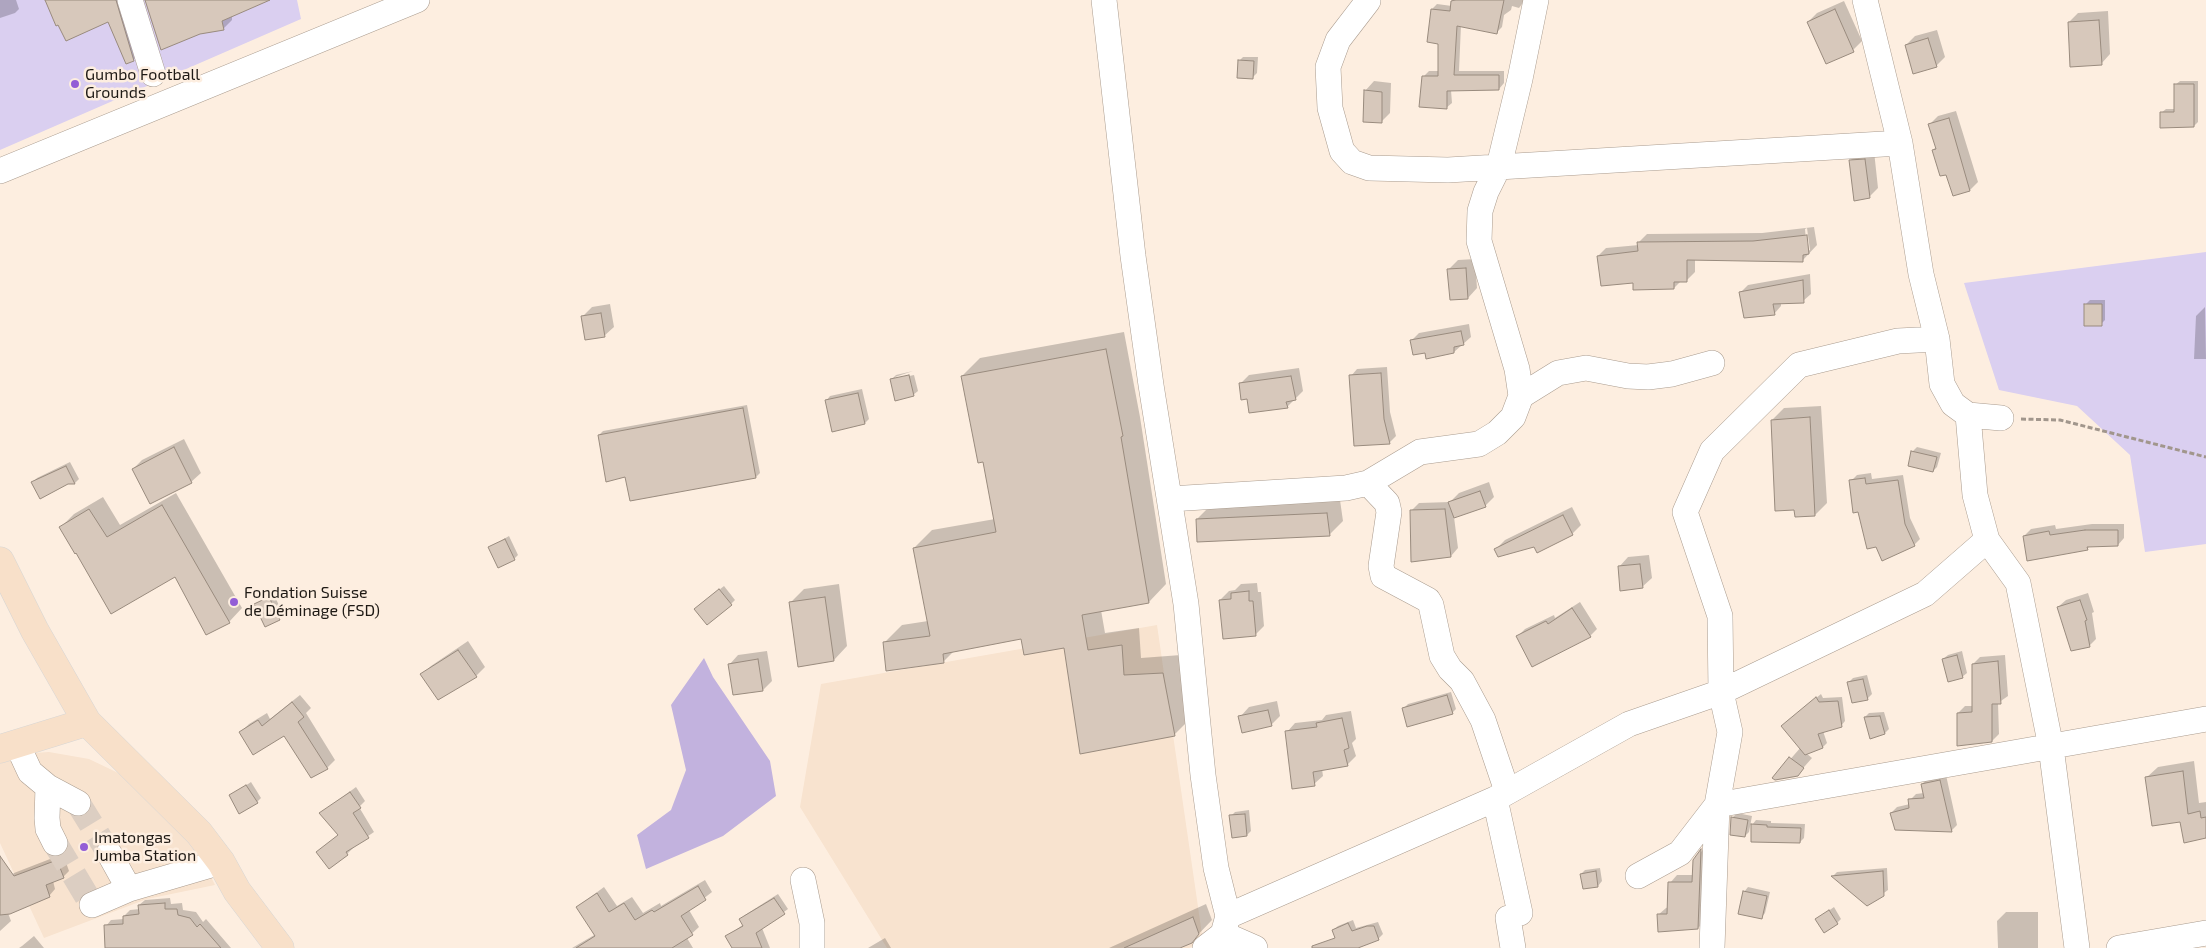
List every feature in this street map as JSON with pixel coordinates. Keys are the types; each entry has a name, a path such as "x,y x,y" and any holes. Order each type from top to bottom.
{"main road":[{"path":"0,561 35,631 86,722 199,833 221,862 237,891 280,948"},
{"path":"8,746 86,722"}],"street":[{"path":"130,0 153,74"},
{"path":"0,171 417,0"},
{"path":"1104,0 1133,256 1151,385 1186,604 1203,775 1215,858 1219,933"},
{"path":"1170,499 1319,490 1368,483 1420,452 1479,444 1497,433 1513,417 1520,396 1517,370 1479,241 1480,211 1486,192 1499,166 1536,0"},
{"path":"1865,0 1900,143 1922,274 1937,339 1942,384 1953,404 1968,415 2001,418"},
{"path":"1368,1 1338,40 1328,67 1330,108 1342,151 1352,162 1368,168 1448,170 1900,143"},
{"path":"1712,948 1717,805 1730,732 1721,692 1720,616 1686,512 1712,450 1799,365 1898,341 1937,339"},
{"path":"1520,396 1558,373 1567,371 1586,368 1628,376 1648,377 1672,374 1712,363"},
{"path":"1968,415 1975,495 1987,540 2018,583 2051,747 2077,948"},
{"path":"1368,483 1387,503 1389,512 1381,558 1383,576 1428,600 1431,605 1442,656 1450,669 1462,681 1483,720 1501,795 1514,915 1512,948"},
{"path":"1219,933 1501,795 1629,724 1721,692 1925,594 1987,540"},
{"path":"1638,876 1680,853 1717,805 2206,719"},
{"path":"8,746 30,772 48,787 78,803"},
{"path":"48,787 48,829 55,843"},
{"path":"109,853 129,889"},
{"path":"92,905 129,889 221,862"},
{"path":"803,880 812,923 812,948"},
{"path":"1219,933 1255,948"},
{"path":"2119,948 2206,933"}],"path":[{"path":"2001,418 2060,420 2206,457"}],"shaded area":[{"name":"Gumbo Football Grounds","path":"0,0 297,0 301,19 0,150"},
{"path":"2206,252 2206,544 2145,552 2130,455 2077,406 1999,390 1964,283"},
{"path":"1157,625 1203,941 1189,948 887,948 800,807 821,684"},
{"path":"704,658 713,677 770,761 776,796 723,836 646,869 637,835 671,810 686,770 671,705"},
{"path":"49,752 89,759 137,782 195,845 215,885 147,899 44,938 0,843 0,762 34,753"}],"building":[{"path":"45,0 116,0 134,61 126,64 108,22 66,41 58,25 56,26"},
{"path":"145,0 270,0 222,21 224,30 200,34 161,50"},
{"path":"1504,0 1497,34 1457,26 1454,75 1499,75 1499,90 1447,91 1447,109 1419,107 1422,76 1438,76 1438,44 1427,42 1431,9 1450,11 1451,1"},
{"path":"1835,9 1854,52 1826,64 1807,22"},
{"path":"2099,20 2102,65 2070,67 2068,22"},
{"path":"1928,38 1937,67 1913,74 1905,45"},
{"path":"1238,60 1254,61 1253,79 1237,78"},
{"path":"2174,84 2194,84 2194,127 2160,128 2160,112 2174,112"},
{"path":"1364,90 1382,92 1382,123 1363,122"},
{"path":"1949,118 1970,191 1953,196 1946,175 1940,176 1932,150 1936,149 1928,124"},
{"path":"1865,159 1870,198 1854,201 1849,160"},
{"path":"1807,235 1809,254 1803,255 1803,262 1687,260 1687,282 1674,282 1674,289 1633,290 1633,283 1601,286 1597,256 1638,251 1637,242 1753,241"},
{"path":"1466,268 1468,299 1450,300 1447,269"},
{"path":"1803,280 1804,303 1773,304 1775,315 1744,318 1739,292"},
{"path":"2084,304 2102,304 2102,326 2084,326"},
{"path":"601,313 605,337 585,340 581,316"},
{"path":"1461,331 1464,345 1454,347 1454,353 1426,359 1425,353 1413,355 1410,340"},
{"path":"1106,349 1123,436 1121,437 1149,603 1082,615 1088,650 1122,645 1124,675 1163,673 1175,736 1080,754 1064,648 1024,655 1021,639 943,654 944,663 886,671 883,642 930,636 913,548 996,532 983,462 978,463 961,376"},
{"path":"1381,373 1384,419 1390,444 1354,446 1349,375"},
{"path":"909,375 914,396 895,401 890,379"},
{"path":"1291,376 1296,400 1286,402 1288,408 1249,413 1247,399 1241,400 1239,383"},
{"path":"858,393 865,424 832,432 825,400"},
{"path":"743,408 756,478 630,501 625,477 606,482 598,435"},
{"path":"1810,417 1815,516 1795,517 1794,510 1775,511 1771,420"},
{"path":"174,447 192,483 150,504 132,469"},
{"path":"1911,451 1937,457 1933,472 1908,466"},
{"path":"66,466 75,484 68,484 40,499 31,482"},
{"path":"1865,478 1866,484 1898,480 1905,524 1915,546 1882,561 1876,547 1867,549 1858,512 1853,513 1849,480"},
{"path":"1480,491 1486,507 1454,518 1448,502"},
{"path":"162,505 230,623 206,635 175,577 111,614 59,527 89,509 107,537"},
{"path":"1445,509 1451,557 1411,562 1410,510"},
{"path":"1327,513 1330,536 1197,542 1196,519"},
{"path":"1563,515 1573,535 1537,553 1534,547 1498,557 1494,549"},
{"path":"2085,530 2118,530 2118,546 2087,547 2088,550 2027,561 2023,536 2049,531 2050,535"},
{"path":"505,539 515,560 498,568 488,547"},
{"path":"1640,564 1643,588 1620,591 1618,566"},
{"path":"719,589 732,605 707,625 694,609"},
{"path":"1249,591 1249,601 1253,601 1256,636 1223,639 1219,600 1231,599 1231,593"},
{"path":"269,597 280,620 265,627 254,604"},
{"path":"825,597 834,661 798,667 789,602"},
{"path":"2080,600 2087,620 2085,621 2090,647 2071,651 2057,607"},
{"path":"1572,608 1591,637 1532,667 1516,636 1546,621 1548,624"},
{"path":"458,650 477,677 438,700 420,674"},
{"path":"1957,655 1963,678 1948,682 1942,659"},
{"path":"758,659 763,691 733,695 728,664"},
{"path":"1998,661 2001,704 1992,704 1992,742 1957,746 1957,713 1972,712 1972,664"},
{"path":"1863,679 1868,700 1852,703 1847,682"},
{"path":"1447,695 1453,714 1407,727 1402,708"},
{"path":"1816,697 1819,702 1838,701 1842,727 1818,734 1823,748 1805,755 1781,726"},
{"path":"292,702 304,717 298,722 328,769 311,778 284,736 253,755 239,732 258,720 262,726"},
{"path":"1268,710 1272,726 1242,733 1238,716"},
{"path":"1880,716 1885,734 1870,739 1864,717"},
{"path":"1342,718 1349,748 1344,750 1348,766 1313,772 1315,786 1292,789 1285,731 1317,727 1316,723"},
{"path":"1789,757 1804,768 1798,776 1775,780 1772,778"},
{"path":"2183,771 2188,814 2200,811 2201,818 2206,817 2206,838 2184,843 2180,822 2152,826 2145,777"},
{"path":"1940,780 1952,832 1895,830 1890,813 1909,808 1908,799 1924,798 1921,784"},
{"path":"246,785 258,803 239,814 229,795"},
{"path":"350,792 361,808 353,813 369,838 346,852 348,855 329,869 316,852 338,835 319,813"},
{"path":"1245,814 1247,836 1232,838 1229,815"},
{"path":"1731,817 1748,820 1745,837 1730,835"},
{"path":"1751,824 1767,825 1767,827 1801,828 1800,843 1751,842"},
{"path":"1701,849 1698,929 1658,932 1657,914 1667,914 1668,882 1692,882 1693,860"},
{"path":"0,856 14,876 57,860 64,878 46,885 50,897 10,914 0,915"},
{"path":"1596,871 1598,887 1583,889 1580,874"},
{"path":"1883,871 1884,896 1867,906 1831,876"},
{"path":"698,886 706,900 681,916 693,935 672,948 576,948 595,936 576,907 597,893 609,912 624,903 635,920 652,910 654,912"},
{"path":"1743,891 1767,896 1762,919 1738,914"},
{"path":"774,898 785,914 756,933 762,948 732,948 725,936 743,926 739,919"},
{"path":"165,903 165,909 177,909 178,915 190,918 197,927 200,924 221,948 105,948 104,925 123,924 123,916 139,914 138,905"},
{"path":"1829,910 1838,924 1824,933 1815,919"},
{"path":"1193,917 1199,934 1192,943 1180,948 1124,948"},
{"path":"1348,923 1352,931 1367,926 1374,926 1379,940 1358,948 1312,948 1312,946 1335,938 1332,930"}],"tunnel":[{"path":"78,803 109,853"},
{"path":"55,843 92,905"}],"place":[{"name":"Gumbo Football Grounds","path":"75,84"},
{"name":"Fondation Suisse de Déminage (FSD)","path":"234,602"},
{"name":"Imatongas Jumba Station","path":"84,847"}]}
